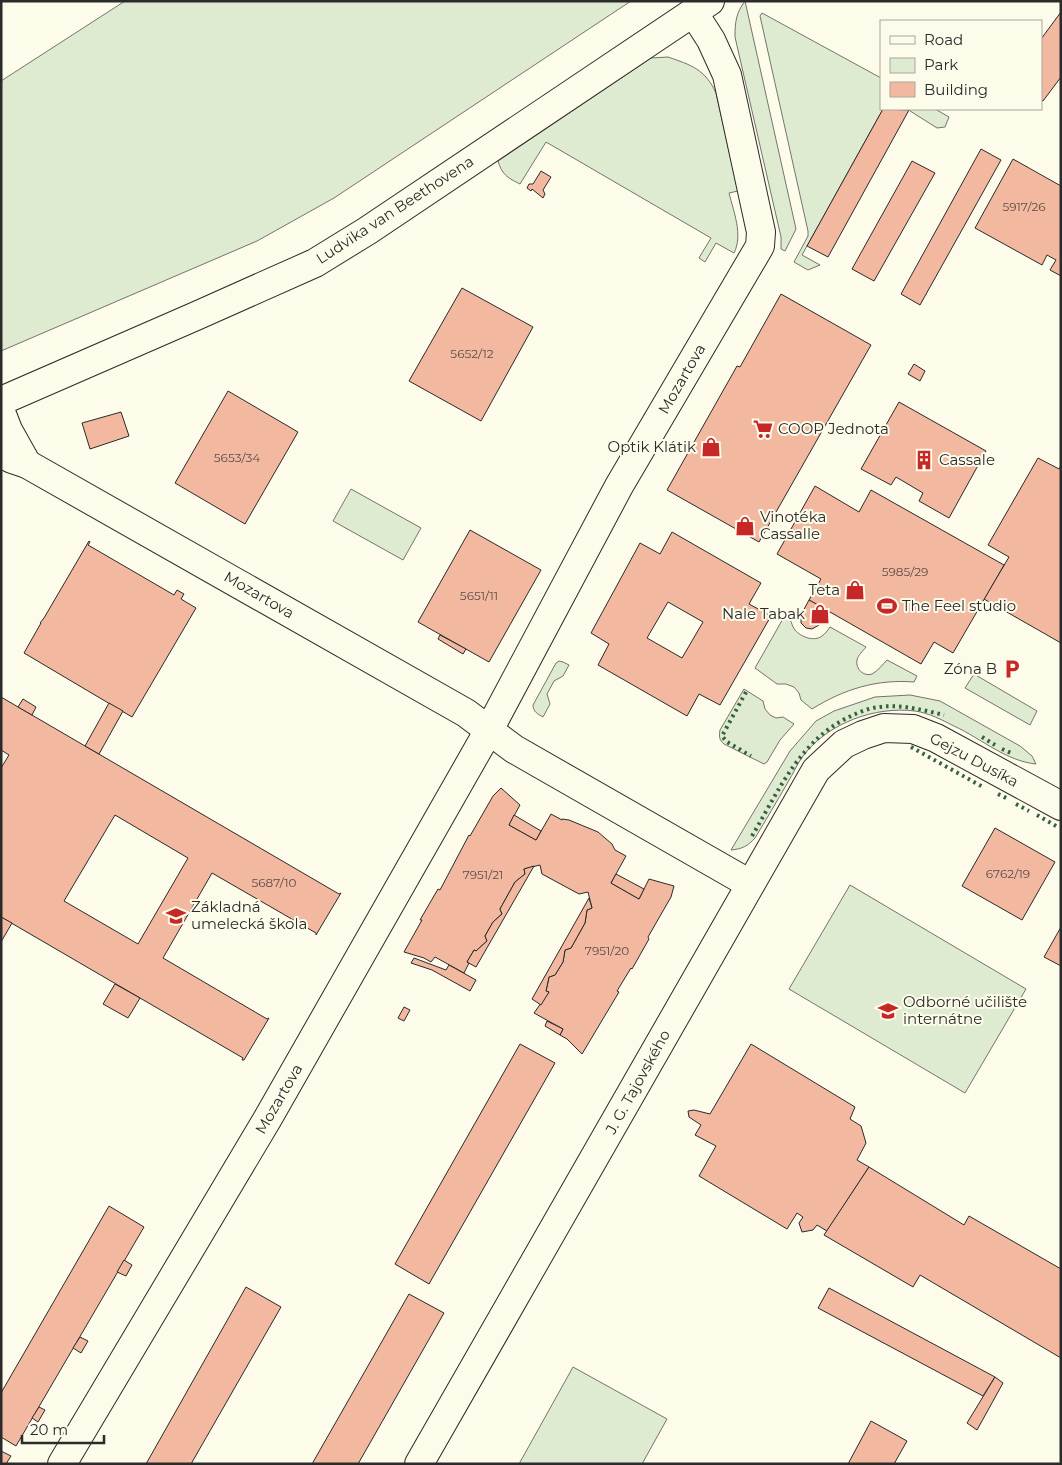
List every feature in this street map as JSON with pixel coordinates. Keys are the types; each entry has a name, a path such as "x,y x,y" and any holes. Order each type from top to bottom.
{"street":[{"name":"Mozartova","path":"62,1464 197,1234 268,1118 489,730 619,486 760,246 761,232 727,75 711,40 702,7"},
{"name":"Ludvika van Beethovena","path":"1,401 315,263 367,232 702,7"},
{"path":"1,412 8,430 27,464"},
{"name":"Mozartova","path":"1,453 12,460 27,464 466,712 489,730"},
{"name":"Gejzu Dusíka","path":"884,728 913,729 936,738 1061,806"},
{"name":"J. G. Tajovského","path":"419,1464 816,770 844,744 884,728"},
{"path":"489,730 514,749 750,884"}],"green space":[{"path":"125,1 631,1 334,198 257,241 1,351 1,81"},
{"path":"745,1 796,229 785,251 781,249 781,237 735,37 737,18"},
{"path":"762,13 880,77 880,110 882,110 802,255 820,265 808,270 794,262 808,236 808,231 760,16"},
{"path":"668,57 696,69 712,85 716,93 738,191 729,193 738,231 737,246 734,253 716,243 705,262 699,258 711,238 546,142 520,184 506,176 501,170 498,161 651,58"},
{"path":"909,110 937,110 949,117 945,127 937,128"},
{"path":"351,489 421,528 403,560 333,521"},
{"path":"787,616 795,630 804,637 819,638 830,627 866,647 857,660 857,666 863,673 872,674 887,660 917,676 914,682 887,682 861,687 836,696 812,709 801,700 799,693 794,687 786,684 777,684 755,668 784,617"},
{"path":"559,661 569,665 563,676 554,681 547,694 550,704 543,717 535,711 533,705 556,663"},
{"path":"974,674 1037,711 1030,725 965,688"},
{"path":"744,689 763,701 765,709 770,715 776,718 783,717 794,724 780,740 764,764 724,744 720,738 720,730"},
{"path":"910,695 940,701 1020,746 1032,756 1036,764 1014,759 964,731 925,713 900,710 869,714 839,726 813,744 801,759 755,838 744,847 731,850 790,751 816,721 834,711 875,697"},
{"path":"850,885 1026,989 965,1093 789,989"},
{"path":"573,1367 667,1419 642,1464 519,1464"}],"building":[{"path":"1061,12 1061,77 1043,101 1042,100 1042,38"},
{"path":"882,110 909,110 828,257 807,246"},
{"path":"981,149 1001,160 920,305 901,294"},
{"path":"1013,159 1061,186 1061,276 1050,270 1056,260 1047,255 1042,265 975,228"},
{"path":"912,161 935,173 874,281 852,269"},
{"path":"541,171 551,177 543,190 545,194 543,198 532,189 531,191 527,188 529,184 533,184"},
{"path":"462,288 533,327 481,421 409,381"},
{"name":"COOP Jednota","path":"781,294 871,345 759,542 667,490 737,366 740,367"},
{"path":"914,364 925,371 920,381 908,374"},
{"path":"228,391 298,432 245,524 175,483"},
{"name":"Cassale","path":"899,402 986,451 949,518 919,501 923,493 896,477 891,485 861,469"},
{"path":"121,412 129,436 90,449 82,423"},
{"path":"1038,458 1059,469 1061,465 1061,643 984,599 1009,557 988,545"},
{"path":"815,486 859,512 871,490 1004,565 953,653 934,642 921,664 809,600 821,579 777,554"},
{"path":"470,530 541,570 489,662 418,622"},
{"path":"672,532 761,583 749,604 771,616 720,705 699,694 687,716 598,665 609,644 591,633 640,543 660,554","holes":["668,602 703,622 682,658 647,638"]},
{"path":"89,541 88,545 174,595 177,590 184,594 181,599 196,608 132,717 24,653"},
{"path":"809,600 827,610 819,625 812,629 806,628 801,623 801,615"},
{"path":"440,635 466,649 463,654 438,639"},
{"path":"1,697 339,894 341,893 316,935 316,933 212,873 163,958 267,1019 269,1018 244,1060 1,917 1,768 9,755 1,750","holes":["115,815 188,858 138,944 64,901"]},
{"path":"23,699 36,707 32,715 18,707"},
{"path":"109,703 123,711 99,754 85,746"},
{"path":"501,788 520,805 509,825 536,840 551,814 562,820 569,820 598,832 612,844 615,850 626,856 611,883 639,899 649,879 674,886 671,897 648,937 649,939 582,1054 567,1039 560,1035 563,1029 534,1013 549,992 546,991 549,977 555,975 563,962 565,950 571,948 585,923 587,910 592,908 588,892 579,894 542,874 540,865 524,869 525,874 515,882 500,909 502,914 493,922 485,936 487,941 476,951 474,950 467,962 469,963 464,973 435,957 431,962 404,952 422,920 420,920 438,889 440,890 469,835 493,796"},
{"path":"514,815 541,831 536,840 509,825"},
{"path":"995,828 1055,862 1022,920 962,886"},
{"path":"534,866 476,967 467,962 474,950 476,951 487,941 485,936 493,922 502,914 500,909 515,882 525,874 524,869"},
{"path":"616,874 644,889 639,899 611,883"},
{"path":"589,898 592,908 587,910 585,923 571,948 565,950 563,962 555,975 549,977 546,991 549,992 541,1005 532,999"},
{"path":"1,917 12,923 1,942"},
{"path":"1061,927 1061,966 1044,957"},
{"path":"414,958 446,970 449,965 476,980 470,991 432,970 411,963"},
{"path":"115,984 140,998 128,1018 103,1004"},
{"path":"404,1007 410,1010 404,1021 398,1018"},
{"path":"547,1021 563,1029 560,1035 545,1026"},
{"path":"520,1044 555,1063 429,1284 395,1264"},
{"path":"751,1044 855,1107 850,1119 861,1126 866,1143 857,1160 869,1167 827,1231 817,1225 813,1230 802,1232 799,1223 803,1217 797,1213 787,1229 699,1176 716,1146 695,1135 701,1125 689,1117 688,1111 694,1110 710,1114"},
{"path":"869,1167 964,1225 969,1216 1061,1269 1061,1358 920,1275 913,1287 824,1235"},
{"path":"109,1206 144,1227 16,1446 1,1437 1,1393"},
{"path":"124,1260 132,1265 126,1276 117,1272"},
{"path":"246,1287 281,1307 191,1464 146,1464"},
{"path":"829,1288 995,1377 983,1396 818,1308"},
{"path":"409,1294 444,1313 358,1464 312,1464"},
{"path":"80,1337 88,1341 81,1353 73,1348"},
{"path":"995,1377 1003,1383 977,1430 967,1423"},
{"path":"39,1407 45,1410 38,1422 32,1418"},
{"path":"871,1421 907,1441 894,1464 848,1464"},
{"path":"1,1451 11,1456 6,1464 1,1464"}],"hedge":[{"path":"746,692 722,736 727,742 751,756"},
{"path":"752,836 791,770 803,754 830,728 847,718 871,708 887,706 920,709 944,715"},
{"path":"982,737 995,745"},
{"path":"911,747 983,787"},
{"path":"1002,749 1011,753"},
{"path":"998,794 1008,799"},
{"path":"1016,804 1029,811"},
{"path":"1037,815 1058,827"}],"place":[{"name":"COOP Jednota","path":"763,429"},
{"name":"Optik Klátik","path":"711,447"},
{"name":"Cassale","path":"924,460"},
{"name":"Vinotéka Cassalle","path":"745,526"},
{"name":"Teta","path":"855,590"},
{"name":"The Feel studio","path":"887,606"},
{"name":"Nale Tabak","path":"820,614"},
{"name":"Zóna B","path":"1012,669"},
{"name":"Základná umelecká škola","path":"176,916"},
{"name":"Odborné učilište internátne","path":"888,1011"}]}
